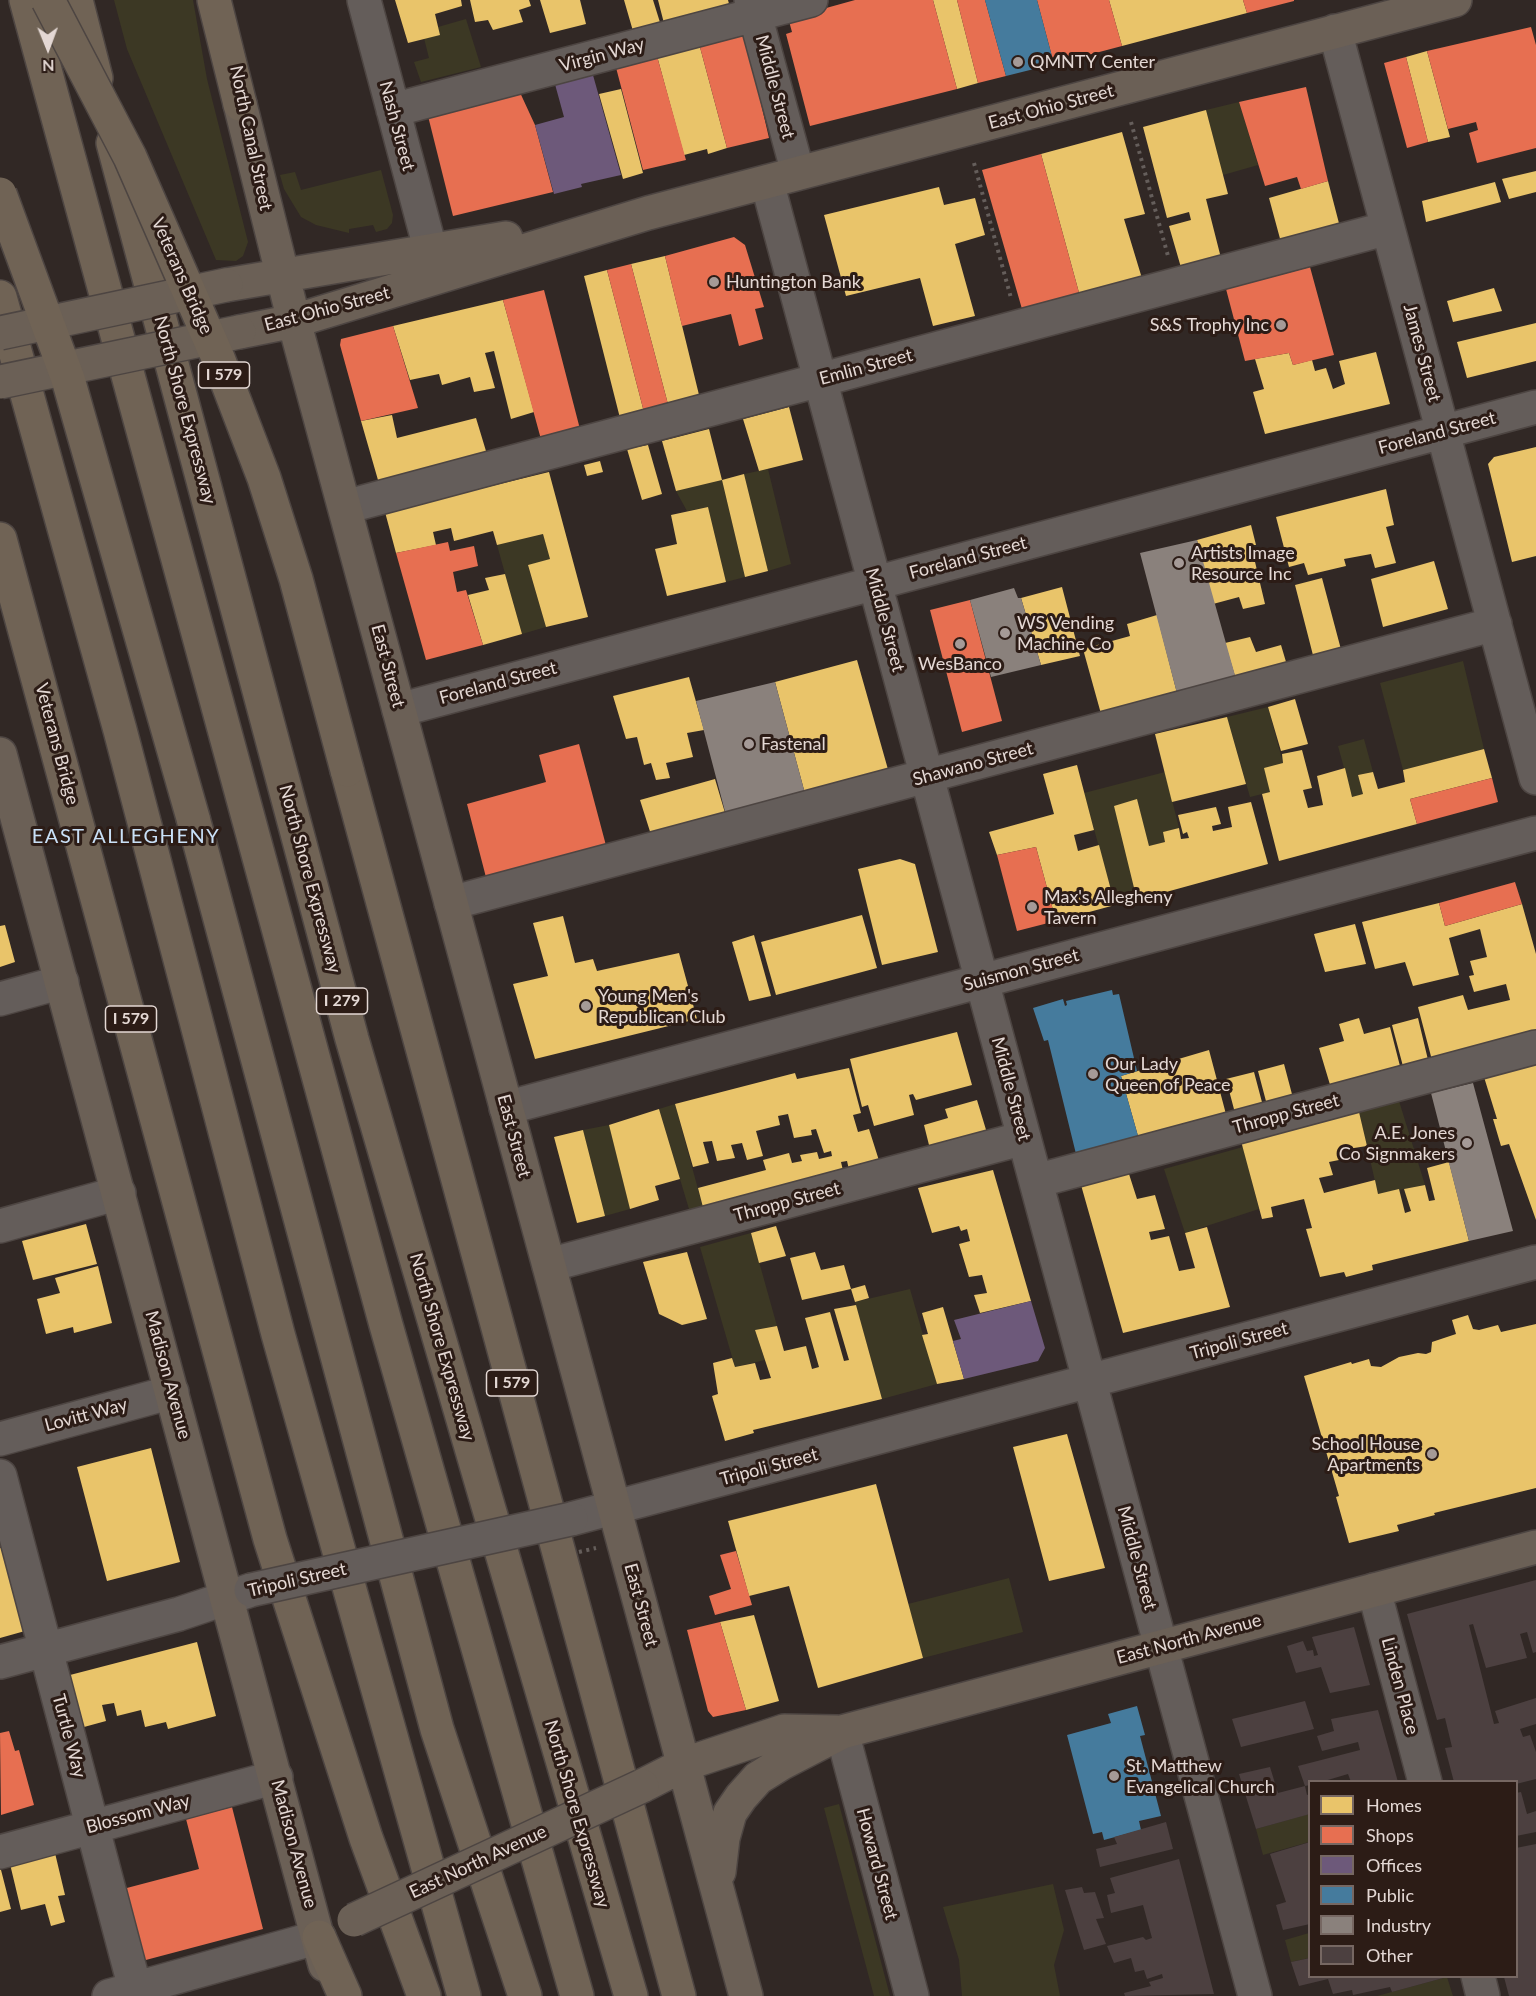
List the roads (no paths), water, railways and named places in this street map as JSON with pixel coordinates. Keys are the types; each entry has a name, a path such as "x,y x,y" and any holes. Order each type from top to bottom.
{"highway":[{"path":"26,0 386,1325 577,1996"},
{"name":"Veterans Bridge","path":"48,0 130,157 222,369 264,478 296,579 679,1996"},
{"name":"North Shore Expressway","path":"76,0 349,1027 631,1996"},
{"path":"214,0 240,104"},
{"path":"0,194 68,378 193,818 437,1728 525,1996"},
{"path":"0,297 120,730 281,1345 464,1996"},
{"name":"Veterans Bridge","path":"0,538 85,845 270,1539 366,1838 424,1996"},
{"path":"319,1937 345,1996"}],"main road":[{"name":"East Ohio Street","path":"0,382 294,321 648,213 1455,0"},
{"name":"North Canal Street","path":"240,104 282,275"},
{"name":"East Ohio Street","path":"0,333 226,285 431,252 648,213"},
{"name":"East Street","path":"282,275 746,1996"},
{"name":"Madison Avenue","path":"0,754 172,1392 239,1593 276,1777 319,1937 331,1996"},
{"name":"East North Avenue","path":"717,1889 723,1838 730,1813 741,1797 758,1779 782,1763 842,1732 1536,1547"},
{"name":"East North Avenue","path":"319,1937 685,1764 784,1731 842,1732"}],"street":[{"name":"North Canal Street","path":"224,0 240,104"},
{"name":"Nash Street","path":"364,0 431,252"},
{"name":"Virgin Way","path":"393,110 753,7 811,0"},
{"name":"Middle Street","path":"753,7 798,174"},
{"name":"James Street","path":"1335,32 1536,778"},
{"name":"Middle Street","path":"767,182 1255,1996"},
{"name":"Emlin Street","path":"345,507 1388,228"},
{"name":"Foreland Street","path":"399,710 1536,406"},
{"name":"Shawano Street","path":"451,903 1495,624"},
{"name":"Suismon Street","path":"507,1108 1536,833"},
{"path":"0,999 62,982"},
{"name":"Thropp Street","path":"1036,1181 1536,1047"},
{"name":"Thropp Street","path":"549,1265 1024,1138"},
{"path":"0,1226 119,1193"},
{"name":"Tripoli Street","path":"0,1662 180,1614 239,1593 615,1508 1536,1262"},
{"name":"Lovitt Way","path":"0,1439 172,1392"},
{"name":"Turtle Way","path":"0,1476 93,1827 127,1994"},
{"name":"Linden Place","path":"1374,1590 1424,1780"},
{"name":"Howard Street","path":"842,1732 912,1996"},
{"name":"Blossom Way","path":"0,1852 276,1777"},
{"path":"127,1994 319,1937"},
{"path":"1478,1978 1483,1996"}],"place":[{"name":"QMNTY Center","path":"1018,62"},
{"name":"Huntington Bank","path":"714,282"},
{"name":"S&S Trophy Inc","path":"1281,325"},
{"name":"Artists Image Resource Inc","path":"1179,563"},
{"name":"WS Vending Machine Co","path":"1005,633"},
{"name":"WesBanco","path":"960,644"},
{"name":"Fastenal","path":"749,744"},
{"name":"Max's Allegheny Tavern","path":"1032,907"},
{"name":"Young Men's Republican Club","path":"586,1006"},
{"name":"Our Lady Queen of Peace","path":"1093,1074"},
{"name":"A.E. Jones Co Signmakers","path":"1467,1143"},
{"name":"School House Apartments","path":"1432,1454"},
{"name":"St. Matthew Evangelical Church","path":"1114,1776"}],"district":[{"name":"EAST ALLEGHENY","path":"126,837"}]}
